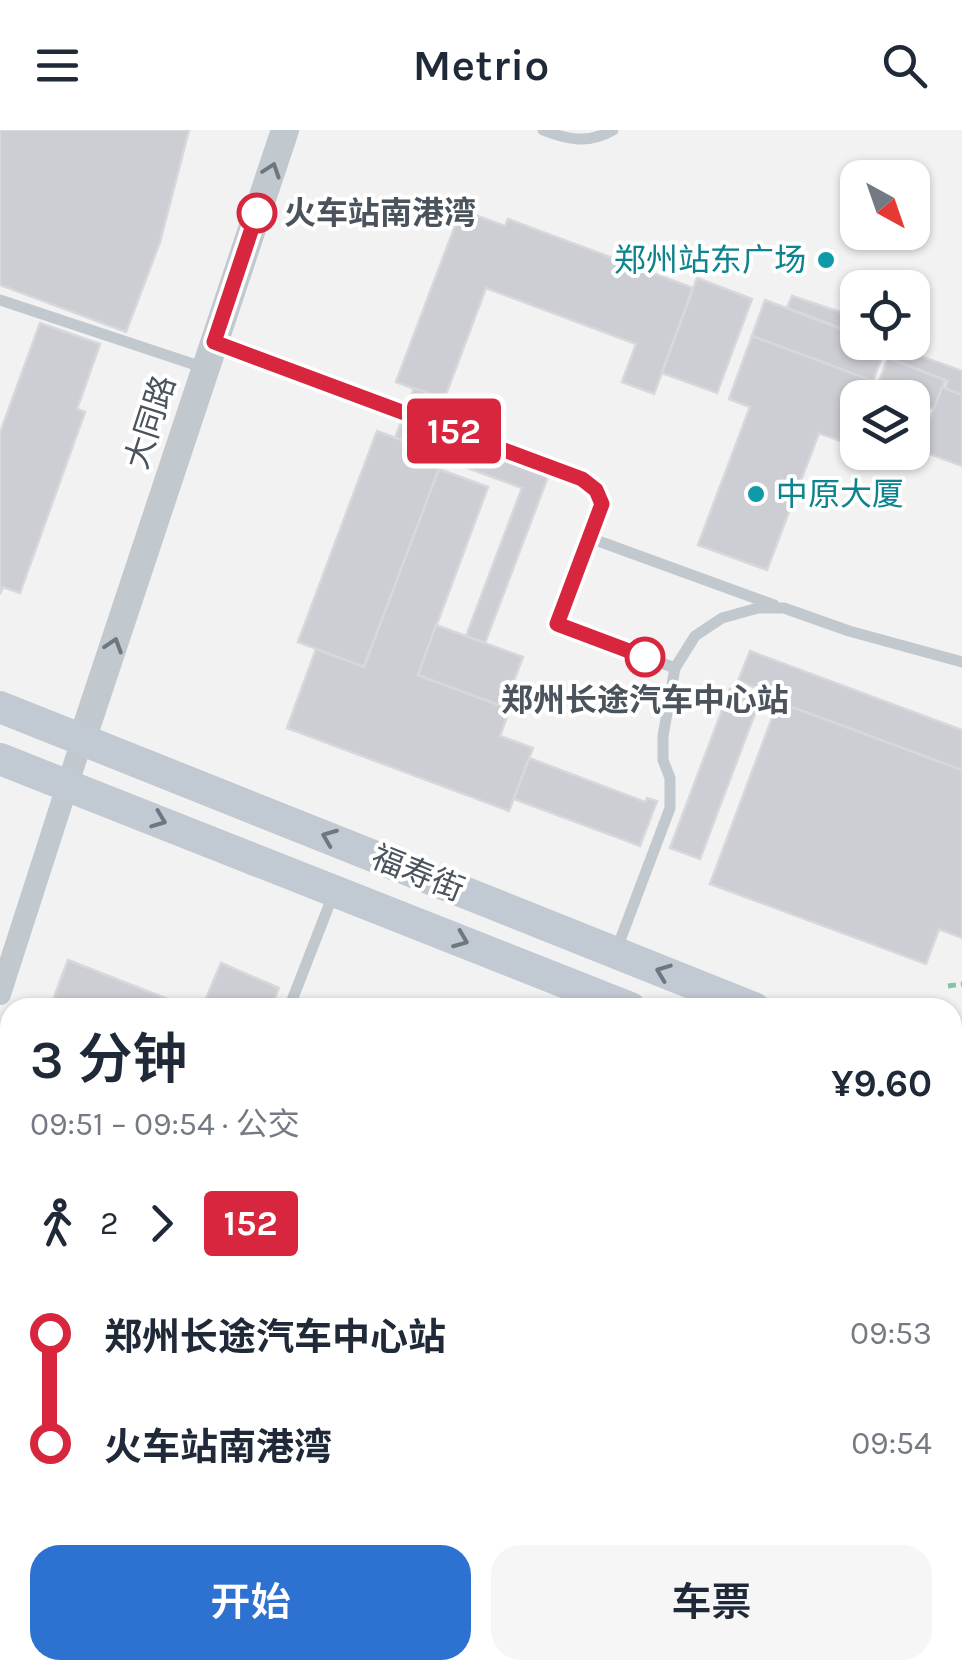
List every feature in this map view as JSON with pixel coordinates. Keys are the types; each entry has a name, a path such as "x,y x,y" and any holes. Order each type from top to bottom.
{"main road":[{"name":"福寿街","path":"0,706 728,998"},
{"name":"福寿街","path":"0,759 605,998"}],"street":[{"name":"大同路","path":"83,738 285,130"},
{"path":"0,994 83,738"}],"lane":[{"path":"542,130 564,138 592,140 613,130"},
{"path":"0,300 209,355 582,479 596,490 602,504 557,624 674,668"},
{"path":"590,538 849,631 962,662"},
{"path":"616,954 670,808 663,736 674,668 695,636 722,618 758,608 784,608"},
{"path":"293,998 335,889"}],"path":[{"path":"948,986 962,984"}],"building":[{"path":"0,130 189,130 160,242 126,332 0,285"},
{"path":"461,210 505,226 508,219 693,288 654,394 622,382 636,344 486,288 444,400 396,382"},
{"path":"697,278 752,299 717,393 662,373"},
{"path":"792,296 840,312 840,328 787,308"},
{"path":"765,300 840,328 840,360 881,360 870,380 752,336"},
{"path":"40,323 100,344 77,409 85,412 20,593 3,587 0,594 0,433"},
{"name":"中原大厦","path":"752,336 870,380 840,380 840,441 819,433 767,570 698,545 750,407 729,399"},
{"path":"930,359 962,371 962,395 945,388 948,381 893,360"},
{"path":"887,360 893,360 945,380 934,409 930,407 930,380 880,380"},
{"path":"942,387 962,395 962,466 930,454 930,420"},
{"path":"414,388 454,403 435,453 395,438"},
{"path":"377,431 444,456 364,667 298,642"},
{"path":"454,439 549,474 485,643 466,636 522,488 446,460"},
{"path":"439,469 488,487 418,675 510,709 500,736 533,748 509,811 287,728 316,649 364,667"},
{"path":"436,625 523,657 504,707 418,675"},
{"path":"750,651 962,730 962,770 778,702 780,697 738,681"},
{"path":"730,689 760,700 700,859 670,848"},
{"path":"778,702 962,770 962,938 939,929 926,964 710,884"},
{"path":"529,758 645,802 647,798 657,801 640,846 514,799"},
{"path":"68,960 165,998 54,998"},
{"path":"221,963 279,988 275,998 206,998"}],"bus line":[{"name":"152","path":"257,213 214,342 582,479 596,490 602,504 557,624 645,657"}],"place":[{"name":"火车站南港湾","path":"257,213"},
{"name":"郑州站东广场","path":"826,260"},
{"name":"中原大厦","path":"756,494"},
{"name":"郑州长途汽车中心站","path":"645,657"}]}
